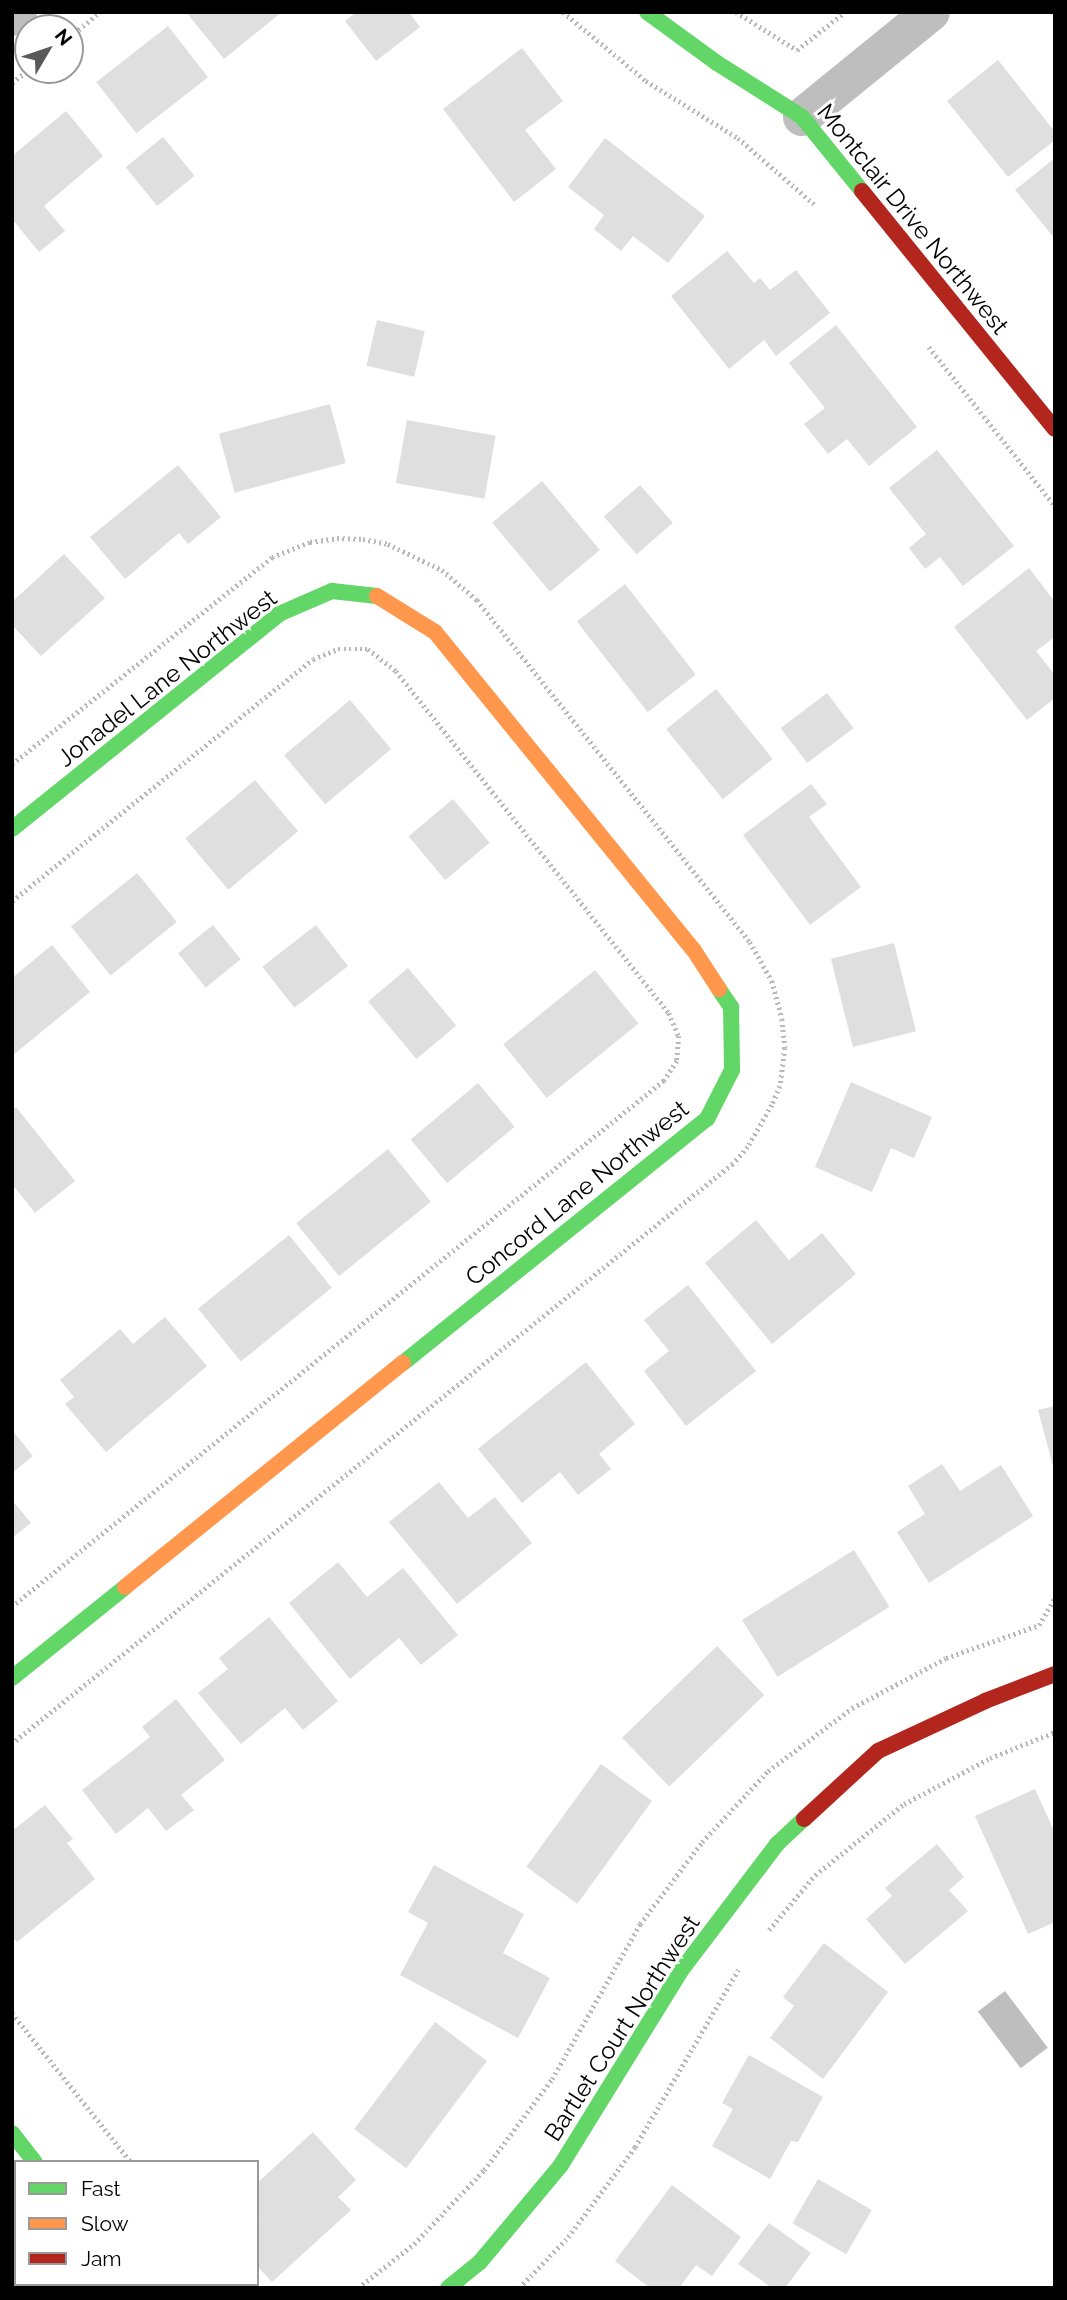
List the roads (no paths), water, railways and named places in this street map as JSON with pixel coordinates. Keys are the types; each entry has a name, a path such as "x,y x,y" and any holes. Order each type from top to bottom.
{"street":[{"path":"12,17 19,12"},
{"name":"Montclair Drive Northwest","path":"647,12 716,63 802,117 1055,429"},
{"path":"802,117 931,12"},
{"name":"Jonadel Lane Northwest","path":"12,829 279,614 332,592 382,597 435,632"},
{"name":"Concord Lane Northwest","path":"12,1678 707,1119 732,1070 731,1007 693,949 435,632"},
{"name":"Bartlet Court Northwest","path":"448,2288 480,2262 561,2165 680,1972 777,1844 878,1751 985,1701 1055,1674"},
{"path":"12,2133 33,2160"}]}
